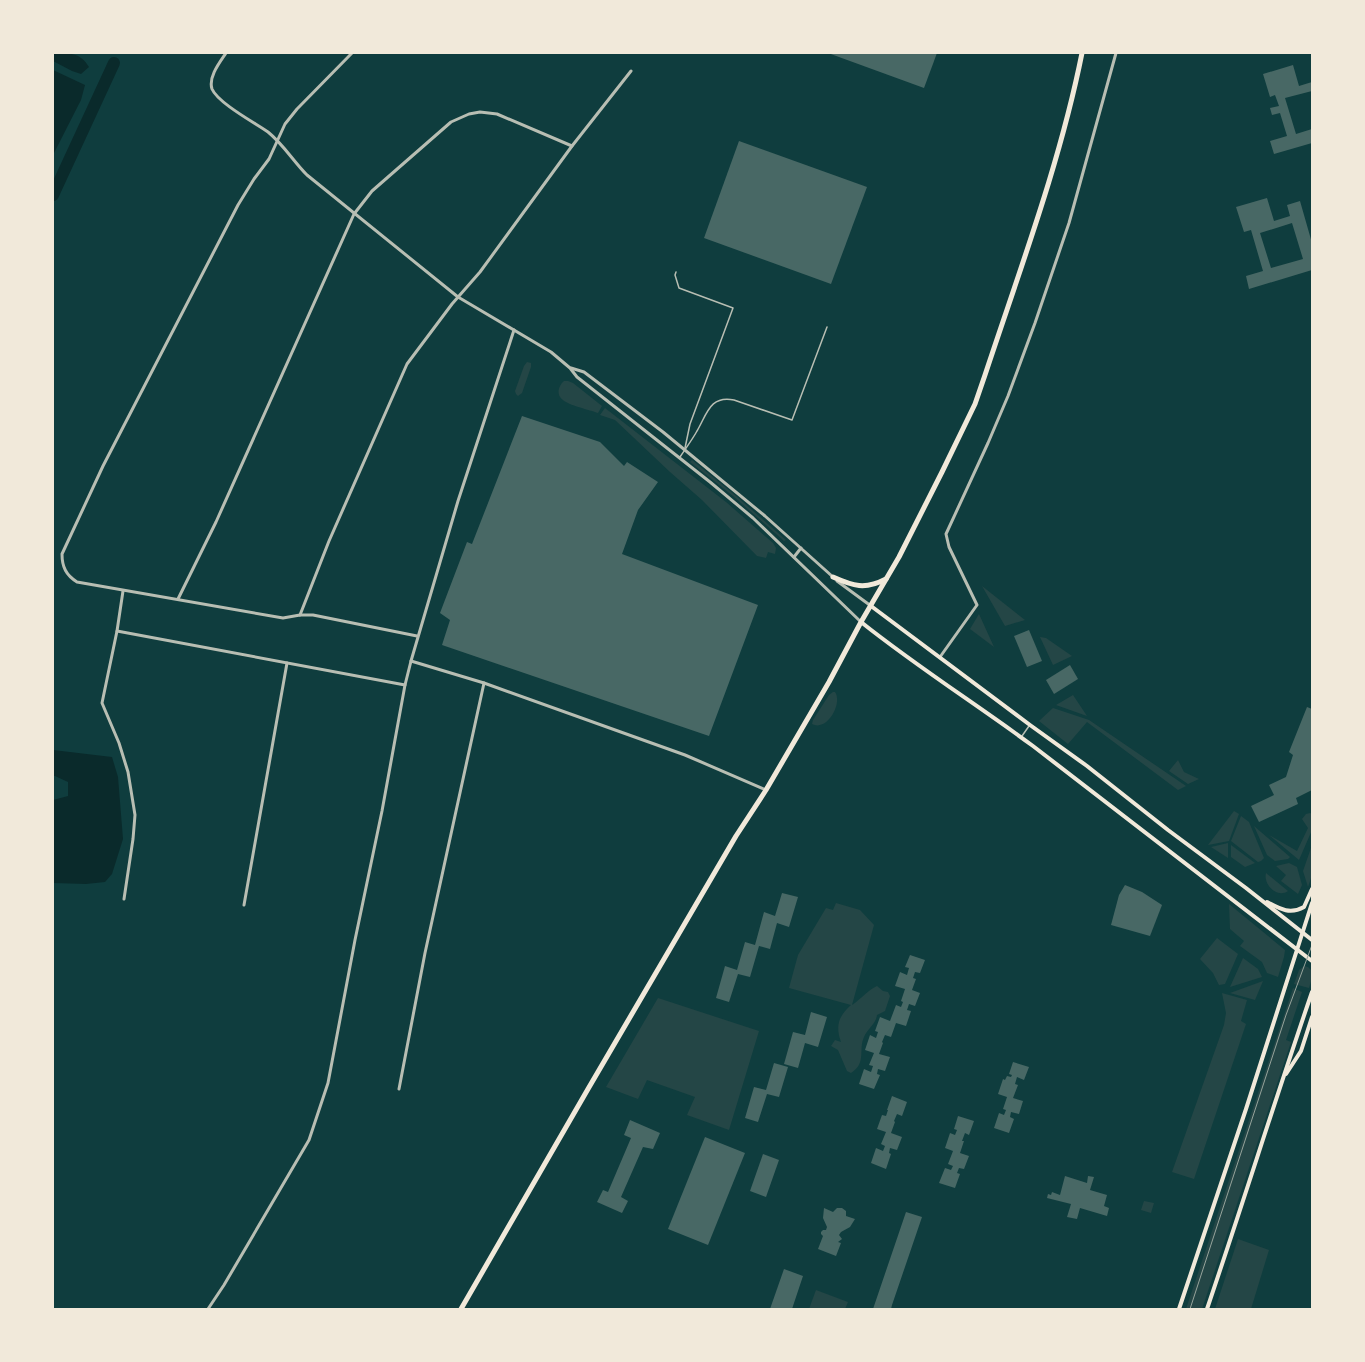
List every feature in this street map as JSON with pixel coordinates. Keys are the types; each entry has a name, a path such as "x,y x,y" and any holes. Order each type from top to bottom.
{"highway":[{"path":"461,1309 584,1095 736,836 766,790 829,682 861,622 887,578 942,472 975,404 1056,158 1082,53"},
{"path":"833,577 849,584 860,586 874,585 887,578"}],"main road":[{"path":"871,606 1087,766 1312,940"},
{"path":"861,622 885,641 1033,746 1312,961"},
{"path":"1256,896 1286,912 1293,912 1304,907 1312,889"},
{"path":"1179,1309 1246,1109 1312,903"},
{"path":"1207,1309 1312,992"},
{"path":"1282,1081 1300,1051 1312,1016"}],"street":[{"path":"226,53 216,70 211,84 213,90 228,105 278,141 307,175 458,297 551,352 570,368 577,377 753,518 861,622"},
{"path":"352,53 297,109 285,124 269,159 250,186 211,256 103,466 62,554 62,562 64,570 70,578 77,582 283,618 300,615 313,615 417,636"},
{"path":"940,657 977,605 949,547 946,534 1008,396 1035,323 1069,223 1116,53"},
{"path":"300,615 328,541 407,364 458,297 480,272 572,146 631,71"},
{"path":"178,599 219,515 354,214 372,192 451,122 469,114 480,112 496,114 572,146"},
{"path":"208,1309 224,1285 309,1140 328,1083 355,940 382,812 405,685 417,636 458,502 514,330"},
{"path":"570,368 584,372 663,432 760,512 846,588 871,606"},
{"path":"794,557 801,548"},
{"path":"123,591 117,631 102,703 119,743 128,772 135,815 124,899"},
{"path":"117,631 405,685"},
{"path":"411,661 484,683 685,755 766,790"},
{"path":"244,905 287,663"},
{"path":"400,1089 425,952 484,683"}],"lane":[{"path":"676,272 675,275 679,288 733,308 690,424 685,450"},
{"path":"679,458 698,430 706,412 720,400 734,400 792,420 827,327"},
{"path":"1021,737 1030,725"}],"shaded area":[{"path":"53,53 74,54 82,58 89,67 81,74 72,71 53,61"},
{"path":"53,70 85,85 81,100 53,155"},
{"path":"527,362 531,363 531,367 522,393 518,396 515,391 524,366"},
{"path":"564,381 573,383 602,406 598,413 569,404 561,398 559,396 559,390 560,385"},
{"path":"605,408 726,502 773,543 776,548 775,554 768,552 766,558 757,556 702,500 615,420 600,415"},
{"path":"692,460 735,495 786,540 784,541 733,496 690,462"},
{"path":"982,586 1025,620 1005,626"},
{"path":"979,614 994,647 970,629"},
{"path":"1040,637 1046,638 1072,656 1053,665"},
{"path":"835,692 837,697 837,703 832,715 823,724 812,724 829,695"},
{"path":"1073,695 1087,716 1056,705"},
{"path":"1053,708 1089,720 1186,786 1178,790 1087,722 1068,744 1039,721"},
{"path":"53,750 112,757 118,777 123,839 112,874 105,882 86,884 53,883 53,800 68,796 68,782 53,776"},
{"path":"1178,760 1184,772 1199,779 1188,784 1169,771"},
{"path":"1234,811 1239,814 1229,841 1208,845"},
{"path":"1306,814 1312,814 1312,830 1299,860 1269,835 1297,851 1308,828 1302,819"},
{"path":"1241,816 1249,822 1264,858 1261,861 1258,862 1231,841"},
{"path":"1254,826 1290,857 1288,859 1275,861 1267,855"},
{"path":"1228,843 1228,858 1211,847"},
{"path":"1231,845 1255,863 1245,867 1231,857"},
{"path":"1312,845 1312,875 1308,887 1303,871"},
{"path":"1289,863 1297,867 1302,885 1298,894 1281,881 1286,875 1276,866"},
{"path":"1266,873 1288,891 1284,893 1275,892 1267,882"},
{"path":"836,903 860,910 874,925 852,1005 877,986 883,991 888,992 890,996 885,1011 877,1015 875,1021 865,1034 862,1042 861,1061 856,1069 851,1073 847,1071 838,1050 831,1046 835,1040 841,1042 838,1031 839,1021 851,1005 789,988 798,955 826,908 833,910"},
{"path":"1229,904 1285,950 1278,977 1267,973 1262,962 1240,946 1244,941 1230,929"},
{"path":"1217,938 1238,954 1225,984 1219,985 1213,973 1200,959"},
{"path":"1243,958 1258,969 1262,977 1230,987"},
{"path":"1304,966 1308,967 1312,971 1312,978 1309,988 1294,984 1299,970"},
{"path":"1263,981 1255,1000 1230,993"},
{"path":"1293,988 1302,992 1286,1040 1291,1042 1202,1309 1186,1309"},
{"path":"1222,993 1247,1000 1241,1021 1246,1024 1194,1179 1172,1172 1224,1025 1226,1013"},
{"path":"658,998 759,1031 729,1130 687,1115 695,1097 647,1080 638,1099 606,1087"},
{"path":"1144,1201 1154,1203 1151,1213 1141,1210"},
{"path":"1238,1239 1269,1250 1251,1309 1215,1309"},
{"path":"816,1290 848,1302 845,1309 809,1309"}],"building":[{"path":"828,53 937,53 924,88"},
{"path":"1293,65 1299,86 1312,82 1312,91 1285,98 1296,134 1312,129 1312,143 1274,154 1270,141 1287,136 1280,113 1272,115 1270,108 1279,106 1275,95 1270,97 1263,74"},
{"path":"739,141 867,187 831,284 704,238"},
{"path":"1267,198 1274,221 1290,216 1287,205 1300,201 1312,243 1312,270 1249,289 1246,276 1263,271 1251,230 1244,232 1236,207","holes":["1292,223 1303,259 1271,268 1260,233"]},
{"path":"522,416 600,442 624,466 627,462 658,482 638,510 622,554 758,605 709,736 442,645 450,620 440,613 467,542 472,544"},
{"path":"1029,630 1042,661 1027,667 1014,636"},
{"path":"1070,665 1078,679 1054,694 1046,680"},
{"path":"1307,707 1312,709 1312,790 1296,798 1298,804 1259,822 1251,806 1274,795 1269,785 1286,777 1293,755 1289,752"},
{"path":"1125,885 1142,892 1162,905 1150,936 1111,925 1119,895"},
{"path":"782,893 798,897 789,927 777,923 770,949 759,946 750,977 738,974 729,1002 716,998 725,966 737,970 745,942 755,945 764,912 775,916"},
{"path":"910,955 925,960 920,973 915,972 913,978 916,979 912,990 920,993 915,1006 909,1004 907,1010 911,1011 906,1026 896,1023 891,1037 885,1035 879,1054 890,1057 885,1071 878,1069 877,1074 880,1075 874,1089 859,1084 864,1069 871,1072 873,1066 869,1065 874,1053 865,1050 870,1035 876,1038 878,1032 875,1031 880,1017 890,1021 896,1005 901,1007 903,1002 901,1001 905,989 895,986 900,972 907,975 909,968 905,967"},
{"path":"811,1012 827,1017 818,1047 805,1043 798,1068 784,1064 793,1032 805,1035"},
{"path":"1013,1062 1029,1067 1024,1080 1017,1077 1015,1084 1018,1085 1013,1098 1023,1101 1019,1114 1011,1112 1010,1117 1014,1119 1009,1133 994,1128 999,1113 1004,1115 1006,1110 1003,1109 1007,1097 998,1094 1003,1079 1005,1080 1007,1076 1011,1077 1012,1075 1009,1074"},
{"path":"774,1063 788,1067 779,1097 767,1094 758,1122 745,1118 754,1087 766,1090"},
{"path":"892,1096 907,1102 902,1116 897,1114 894,1121 895,1122 891,1133 902,1137 897,1150 890,1148 889,1153 891,1154 886,1169 871,1163 876,1148 883,1151 885,1146 881,1144 886,1132 877,1129 882,1115 886,1116"},
{"path":"958,1116 974,1121 969,1135 965,1133 962,1141 964,1141 960,1153 969,1156 964,1169 959,1168 957,1173 960,1174 955,1188 939,1183 945,1168 951,1170 953,1166 948,1164 953,1151 945,1148 950,1133 955,1135 957,1130 954,1129"},
{"path":"630,1120 660,1133 653,1149 643,1147 621,1197 628,1201 622,1213 597,1202 603,1190 608,1192 631,1138 624,1135"},
{"path":"705,1137 745,1153 708,1245 668,1229"},
{"path":"763,1154 779,1160 766,1197 750,1191"},
{"path":"1065,1176 1087,1183 1088,1176 1094,1177 1090,1190 1107,1195 1104,1206 1109,1208 1107,1216 1080,1208 1077,1219 1067,1217 1071,1204 1047,1198 1048,1194 1051,1195 1052,1192 1060,1195"},
{"path":"824,1208 833,1212 837,1208 842,1208 846,1211 846,1216 855,1219 850,1227 841,1232 839,1235 842,1239 838,1242 841,1243 836,1256 818,1249 823,1236 821,1232 826,1230 827,1227 823,1218"},
{"path":"906,1212 922,1217 891,1309 873,1309"},
{"path":"784,1269 803,1276 792,1309 770,1309"}],"waterway":[{"path":"53,195 114,63"}],"tram line":[{"path":"1190,1309 1286,1015 1312,945"}]}
